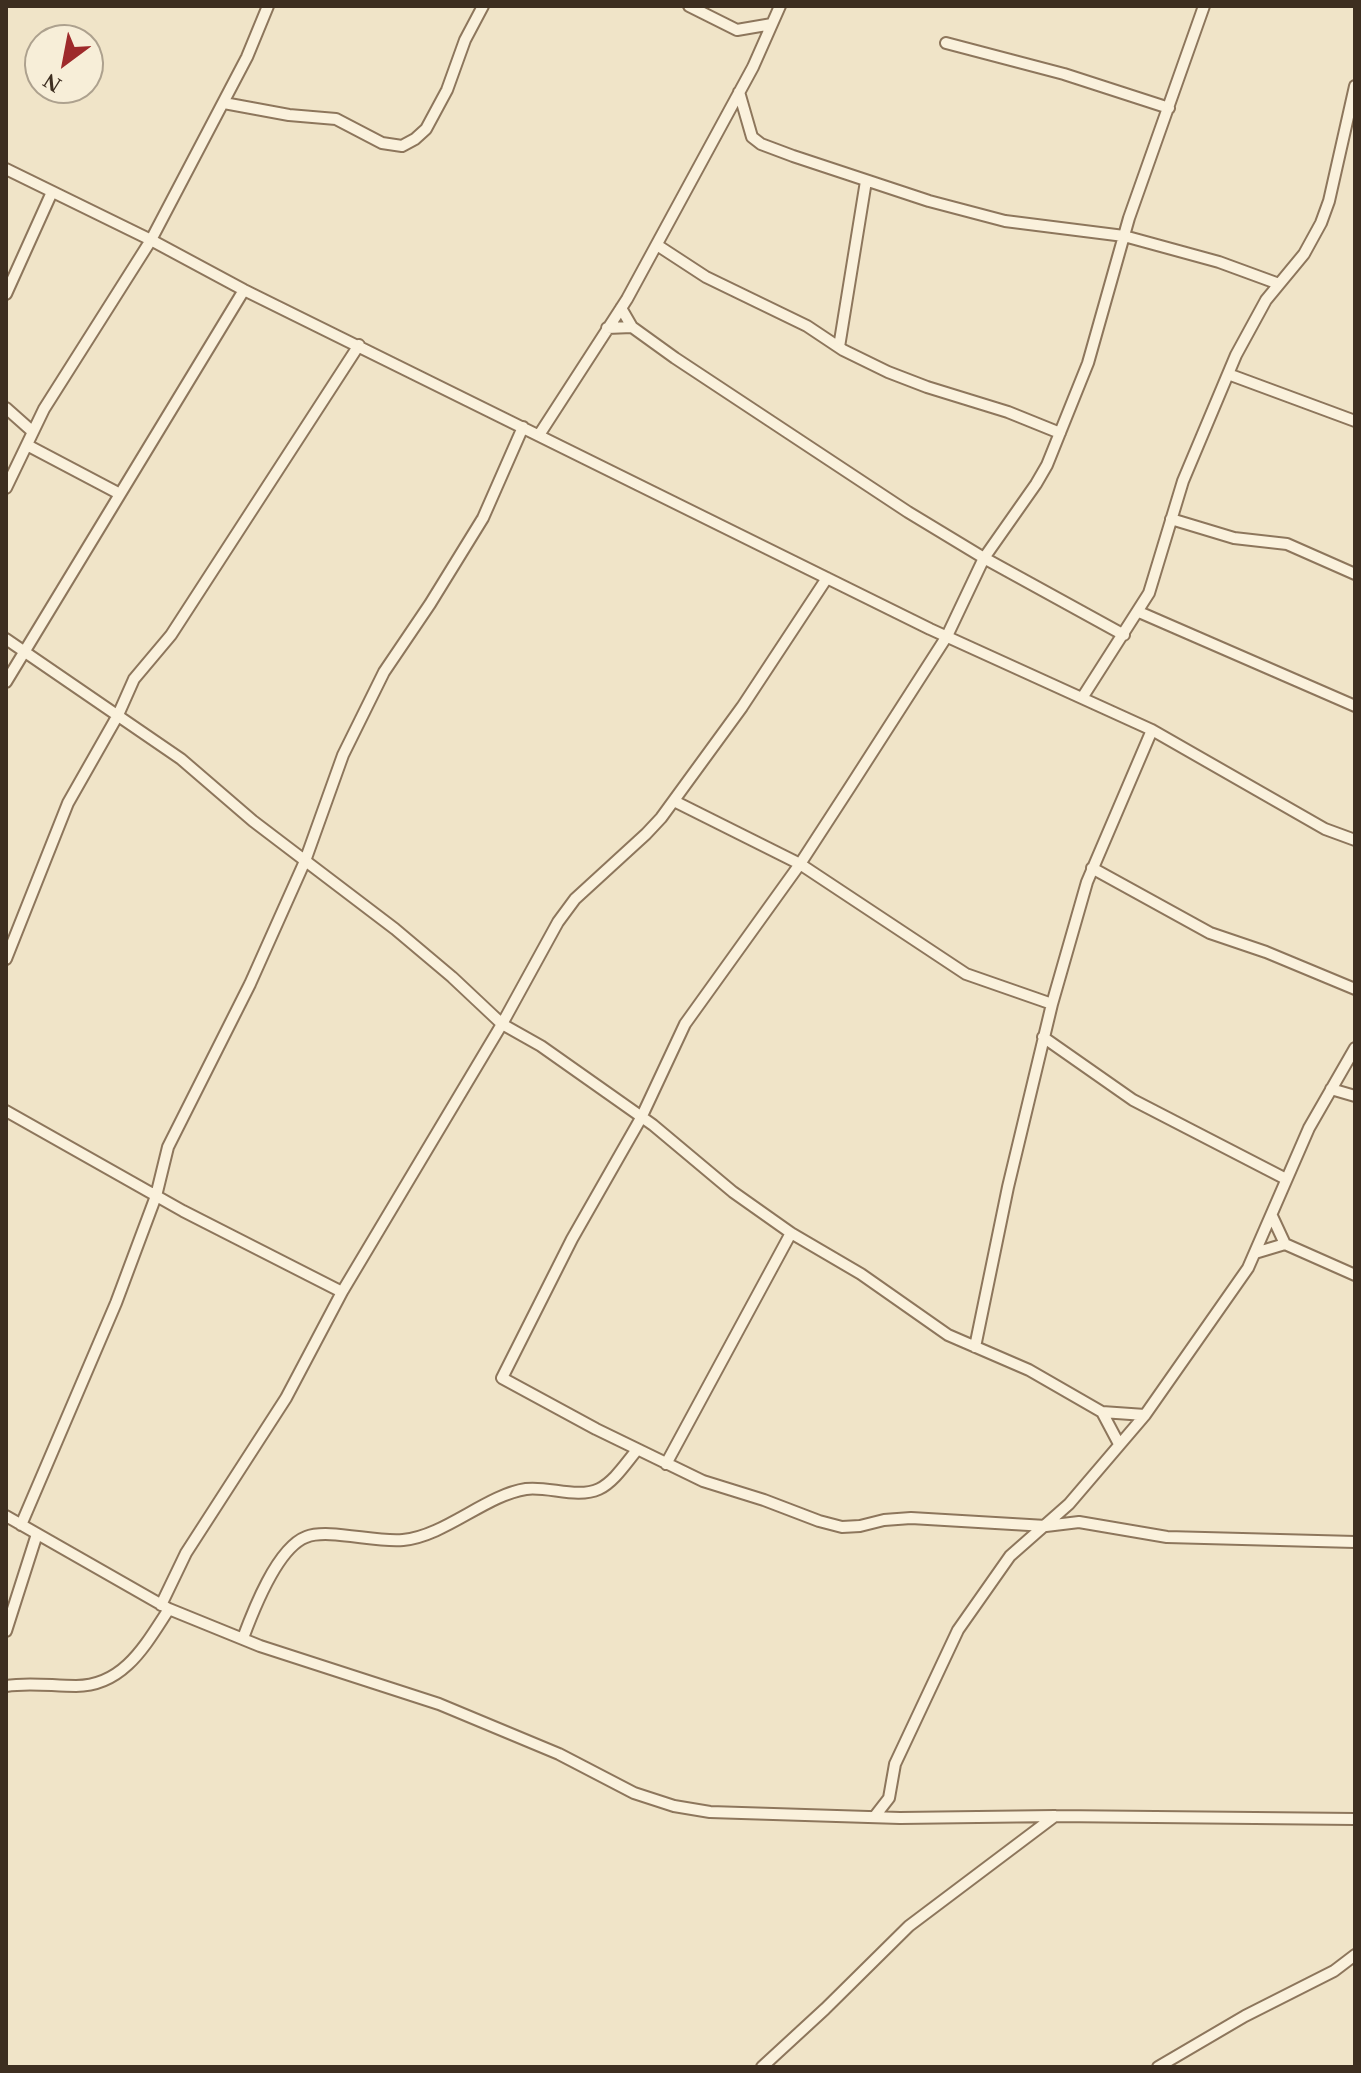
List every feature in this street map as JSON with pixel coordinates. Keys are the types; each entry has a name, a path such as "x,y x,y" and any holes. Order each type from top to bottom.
{"street":[{"path":"6,488 67,370 151,240 224,103 268,6"},
{"path":"224,103 289,115 336,119 382,143 402,146 426,129 447,90 465,40 483,6"},
{"path":"689,6 737,30 772,24"},
{"path":"539,435 621,308 657,245 739,92 780,6"},
{"path":"1204,6 1124,236 1088,363 1036,484 984,558 947,636 800,864 685,1024 641,1118 572,1239 502,1378 666,1464 731,1491 842,1527 911,1518 1046,1526 1079,1522 1167,1537 1355,1542"},
{"path":"946,43 1064,74 1169,108"},
{"path":"1082,698 1149,593 1183,481 1228,374 1257,315 1304,254 1321,223 1329,201 1355,86"},
{"path":"739,92 756,142 929,201 1005,221 1124,236 1219,262 1279,284"},
{"path":"6,169 827,578 1152,730 1299,815 1355,840"},
{"path":"839,347 866,181"},
{"path":"6,294 52,192"},
{"path":"657,245 706,277 807,326 839,347 916,383 1008,412 1060,433"},
{"path":"6,682 244,290"},
{"path":"621,308 632,327 895,504 984,558 1124,635"},
{"path":"607,328 632,327"},
{"path":"6,959 68,803 118,715 134,679 171,635 359,345"},
{"path":"1228,374 1355,421"},
{"path":"6,408 33,432"},
{"path":"21,1525 116,1303 156,1196 168,1147 250,984 305,861 343,755 384,672 483,518 523,427"},
{"path":"27,445 118,493"},
{"path":"1171,519 1234,538 1287,544 1355,574"},
{"path":"6,1686 81,1686 114,1677 132,1662 165,1607 186,1553 286,1398 342,1292 502,1024 558,922 575,899 646,834 674,801 742,707 827,578"},
{"path":"1139,612 1355,706"},
{"path":"6,639 181,759 253,821 395,929 502,1024 541,1046 641,1118 733,1192 791,1233 861,1274 929,1324 1029,1370 1102,1412 1145,1415"},
{"path":"975,1347 1052,1004 1092,868 1152,730"},
{"path":"674,801 800,864 966,974 1052,1004"},
{"path":"1092,868 1210,933 1266,952 1355,989"},
{"path":"1043,1037 1133,1100 1286,1179"},
{"path":"875,1816 889,1798 895,1764 958,1630 1010,1556 1069,1504 1145,1415 1248,1268 1309,1128 1355,1048"},
{"path":"1331,1089 1355,1096"},
{"path":"6,1111 156,1196 342,1292"},
{"path":"1272,1216 1285,1244"},
{"path":"666,1464 791,1233"},
{"path":"1255,1253 1285,1244 1355,1275"},
{"path":"1102,1412 1119,1444"},
{"path":"243,1638 263,1585 289,1552 307,1536 331,1535 381,1542 407,1540 525,1489 597,1490 610,1481 637,1450"},
{"path":"6,1516 165,1607 243,1638 439,1704 559,1754 634,1793 674,1806 710,1812 900,1818 1355,1819"},
{"path":"6,1631 37,1534"},
{"path":"889,1798 900,1818"},
{"path":"762,2067 909,1926 1055,1816"},
{"path":"1158,2067 1245,2016 1334,1971 1355,1955"}]}
